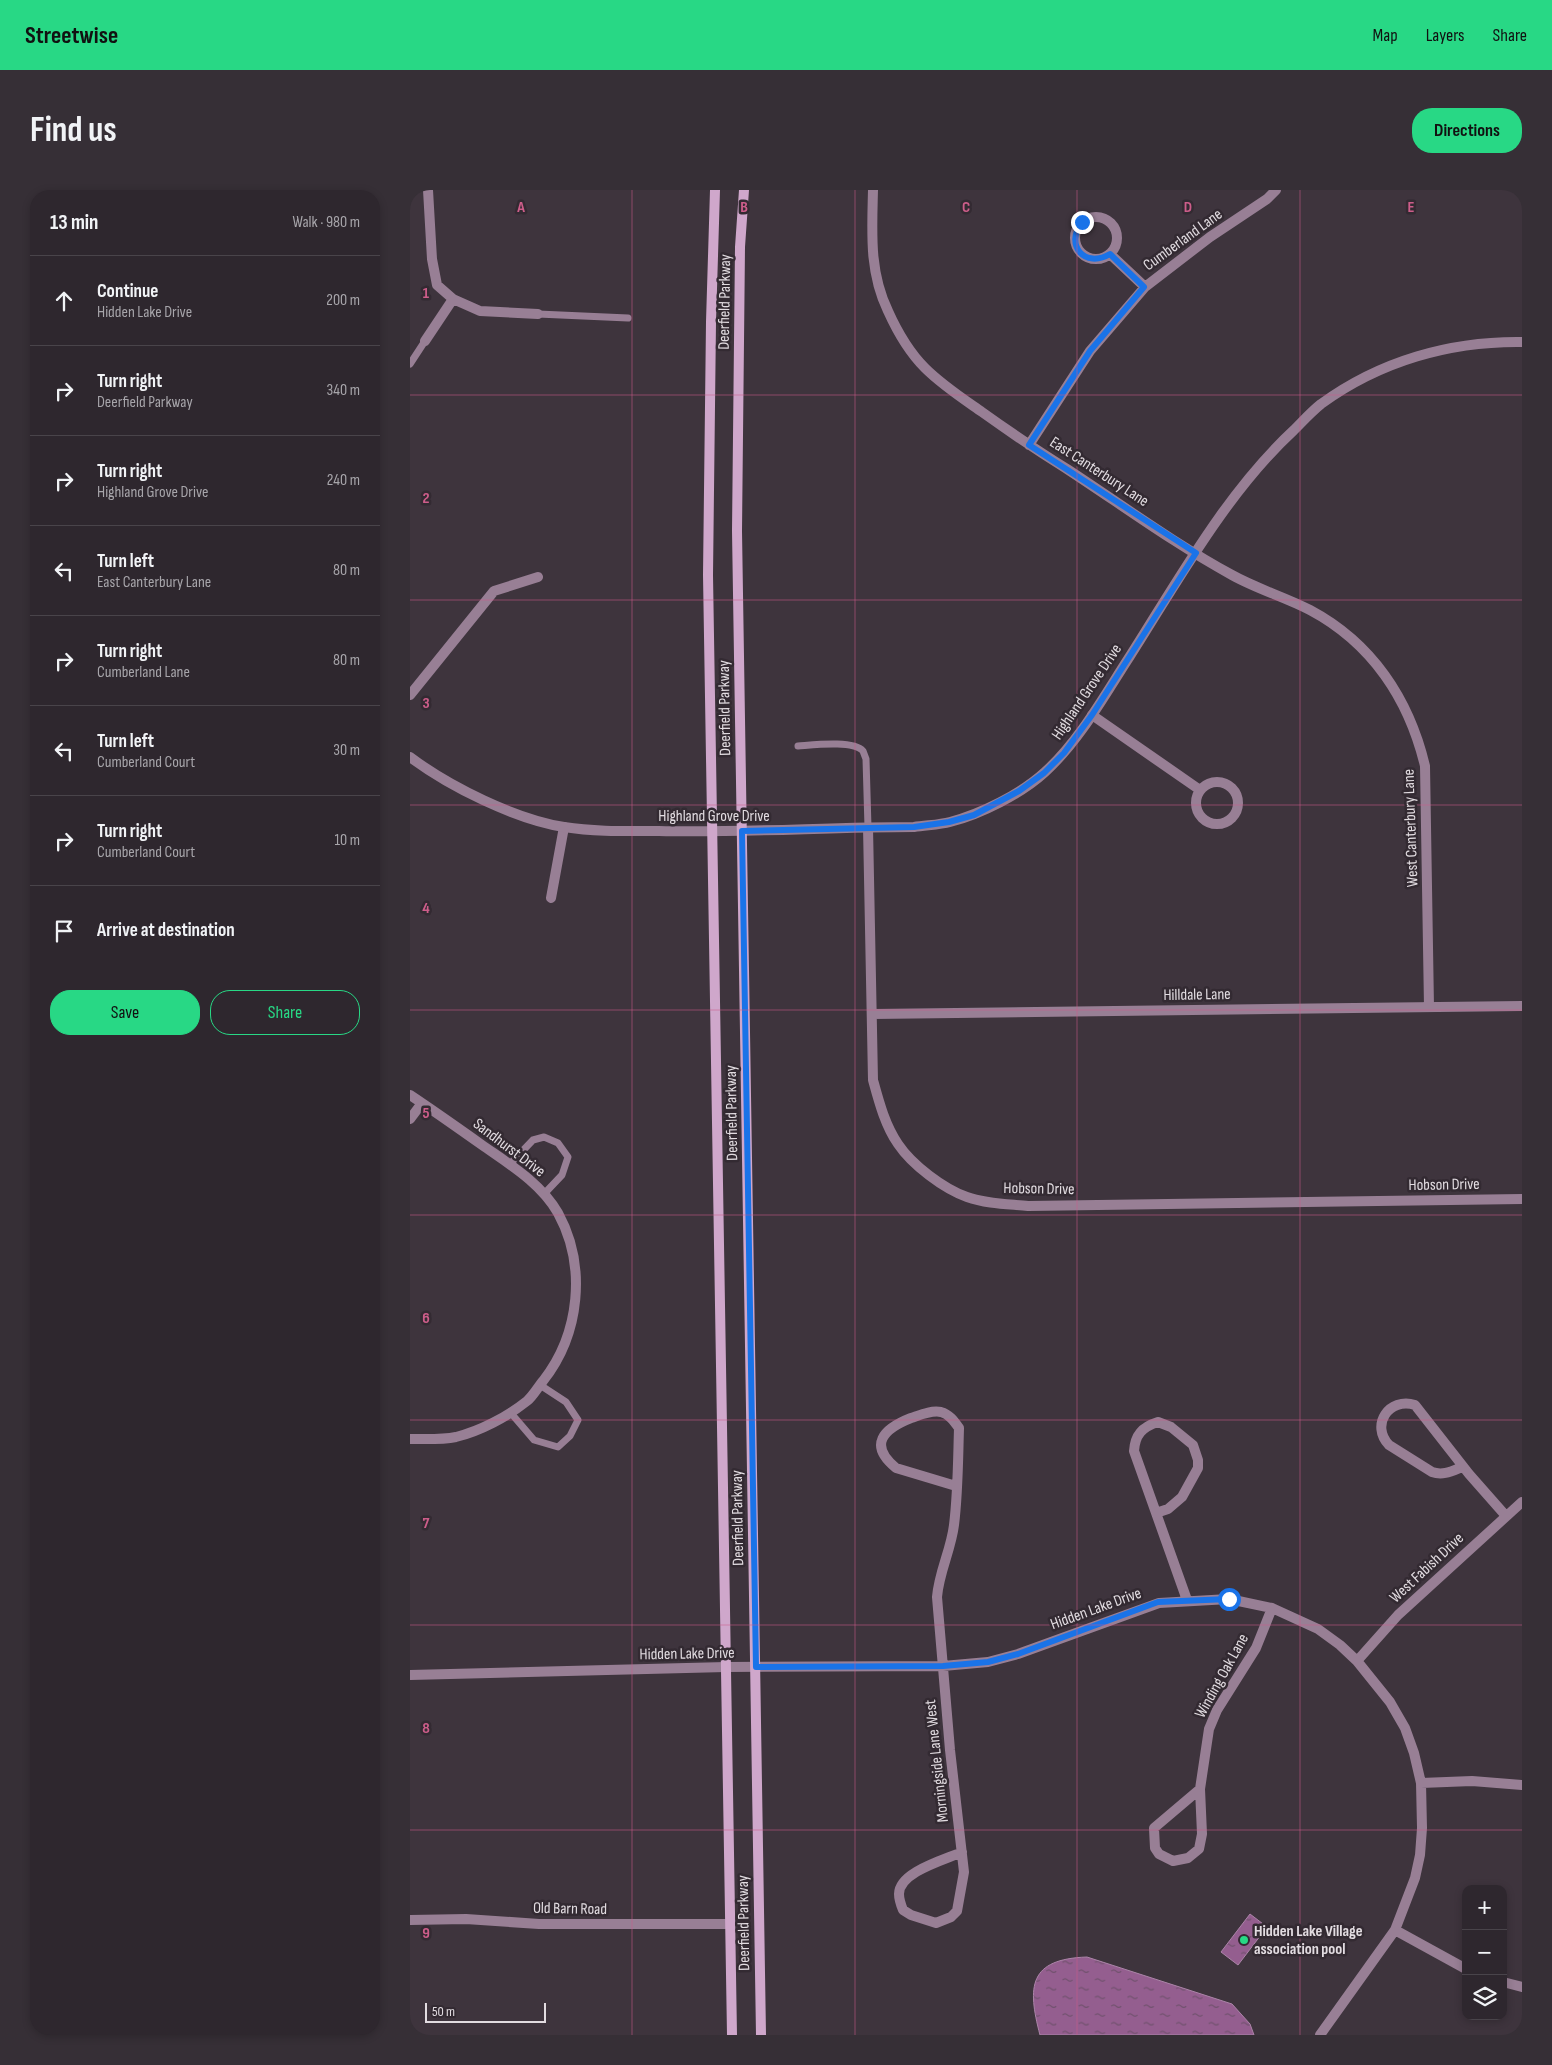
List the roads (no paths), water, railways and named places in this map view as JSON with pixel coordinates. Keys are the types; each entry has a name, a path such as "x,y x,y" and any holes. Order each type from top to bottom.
{"main road":[{"name":"Deerfield Parkway","path":"715,190 711,322 708,575 732,2035"},
{"name":"Deerfield Parkway","path":"744,190 740,267 737,515 761,2035"}],"street":[{"path":"428,190 432,259 437,285 453,299 480,311 538,314"},
{"name":"East Canterbury Lane","path":"874,190 872,248 874,270 880,293 888,313 909,348 923,366 942,384 1029,445 1196,553"},
{"name":"Cumberland Lane","path":"1029,445 1090,351 1144,287 1210,237 1260,204 1276,190"},
{"path":"1097,217 1105,219 1112,224 1116,231 1117,239 1115,248 1110,254 1103,259 1095,260 1086,258 1080,252 1074,237 1076,229 1082,222 1089,218 1097,217"},
{"path":"1110,254 1144,287"},
{"path":"425,341 453,299"},
{"name":"Highland Grove Drive","path":"410,757 432,773 462,790 528,817 564,827 602,831 742,831 914,827 949,822 974,815 1019,791 1044,773 1064,753 1092,715 1196,553 1242,486 1279,443 1320,405 1358,380 1408,358 1448,348 1496,341 1522,342"},
{"name":"West Canterbury Lane","path":"1196,553 1258,588 1308,609 1337,625 1374,659 1393,685 1408,713 1418,738 1425,766 1429,1007"},
{"path":"410,695 494,591 538,577"},
{"path":"1092,715 1200,790"},
{"path":"1218,781 1226,783 1233,788 1238,804 1236,812 1231,819 1224,823 1216,824 1208,822 1201,817 1197,810 1196,802 1200,790 1210,782 1218,781"},
{"path":"551,898 564,827"},
{"name":"Hobson Drive","path":"868,827 873,1080 879,1103 898,1145 929,1176 967,1197 995,1204 1028,1206 1522,1200"},
{"name":"Hilldale Lane","path":"872,1014 1522,1006"},
{"name":"Sandhurst Drive","path":"410,1095 530,1180 544,1194 558,1212 566,1231 575,1271 576,1298 572,1324 564,1348 553,1368 528,1400 479,1428 455,1437 410,1439"},
{"path":"410,1119 422,1103"},
{"path":"1462,1467 1446,1474 1438,1475 1389,1446 1381,1434 1383,1417 1393,1407 1400,1404 1415,1405 1462,1467 1506,1516"},
{"name":"Morningside Lane West","path":"956,1486 896,1468 888,1462 883,1455 882,1446 883,1437 888,1429 895,1424 926,1412 942,1412 948,1415 959,1428 954,1527 939,1580 937,1597 964,1872 957,1911 951,1917 936,1923 911,1915 903,1910 899,1894 901,1885 909,1875 962,1852"},
{"path":"1156,1513 1168,1509 1182,1497 1198,1468 1198,1460 1193,1446 1171,1426 1158,1422 1142,1429 1134,1443 1134,1451 1156,1513 1187,1600"},
{"name":"West Fabish Drive","path":"1357,1661 1398,1615 1522,1502"},
{"name":"Hidden Lake Drive","path":"410,1675 726,1667 943,1666 988,1662 1018,1654 1158,1602 1229,1599 1272,1608 1318,1630 1340,1645 1357,1661 1390,1702 1405,1728 1414,1753 1421,1782 1422,1828 1420,1855 1415,1878 1395,1930 1320,2035"},
{"name":"Winding Oak Lane","path":"1200,1789 1154,1828 1155,1848 1165,1858 1173,1861 1182,1860 1188,1858 1199,1849 1202,1834 1200,1789 1209,1728 1217,1710 1256,1648 1272,1608"},
{"path":"1421,1782 1519,1782"},
{"name":"Old Barn Road","path":"410,1920 466,1919 539,1924 730,1924"},
{"path":"1395,1930 1462,1967"},
{"path":"1507,1983 1522,1987"}],"lane":[{"path":"538,314 628,318"},
{"path":"410,364 425,341"},
{"path":"798,746 846,745 856,746 863,751 866,759 868,827"},
{"path":"509,1165 533,1140 544,1137 558,1143 568,1157 562,1174 544,1194"},
{"path":"510,1412 534,1440 558,1447 570,1436 578,1420 566,1402 540,1385"}],"water":[{"name":"Hidden Lake Village association pool","path":"1250,1914 1267,1927 1238,1965 1221,1952"},
{"path":"1087,1957 1232,2004 1250,2024 1254,2035 1040,2035 1034,2002 1034,1989 1037,1978 1043,1970 1053,1963"}],"place":[{"name":"Hidden Lake Village association pool","path":"1244,1940"}]}
